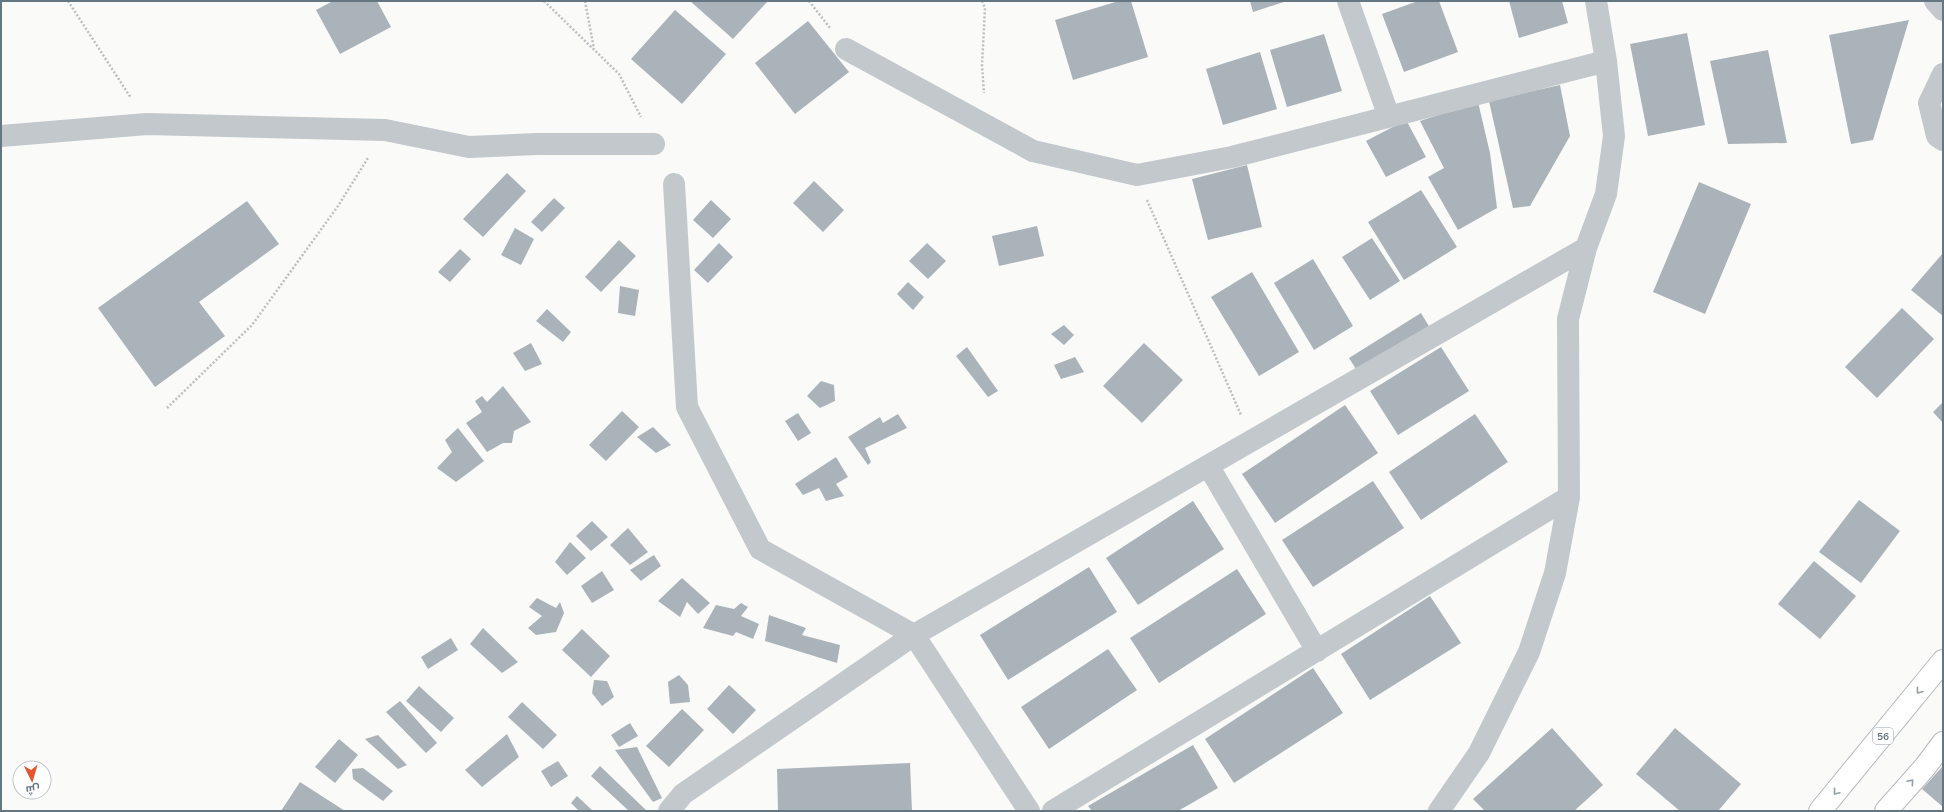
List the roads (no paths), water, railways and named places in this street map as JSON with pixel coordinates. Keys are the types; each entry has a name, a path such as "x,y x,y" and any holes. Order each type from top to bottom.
{"main road":[{"name":"56","path":"1820,811 1943,661"},
{"path":"1886,811 1943,743"}],"street":[{"path":"1348,1 1389,117"},
{"path":"1439,811 1479,753 1529,652 1556,573 1569,497 1568,319 1586,248 1606,194 1614,136 1606,61 1596,1"},
{"path":"1936,1 1943,10"},
{"path":"846,49 1033,151 1137,175 1232,157 1606,61"},
{"path":"1943,74 1929,103 1937,136 1943,140"},
{"path":"1,136 147,124 385,130 469,147 537,144 654,144"},
{"path":"674,184 687,407 760,549 914,635 1029,811"},
{"path":"668,811 683,794 914,635 1209,467 1586,248"},
{"path":"1209,467 1317,651"},
{"path":"1054,811 1569,497"}]}
